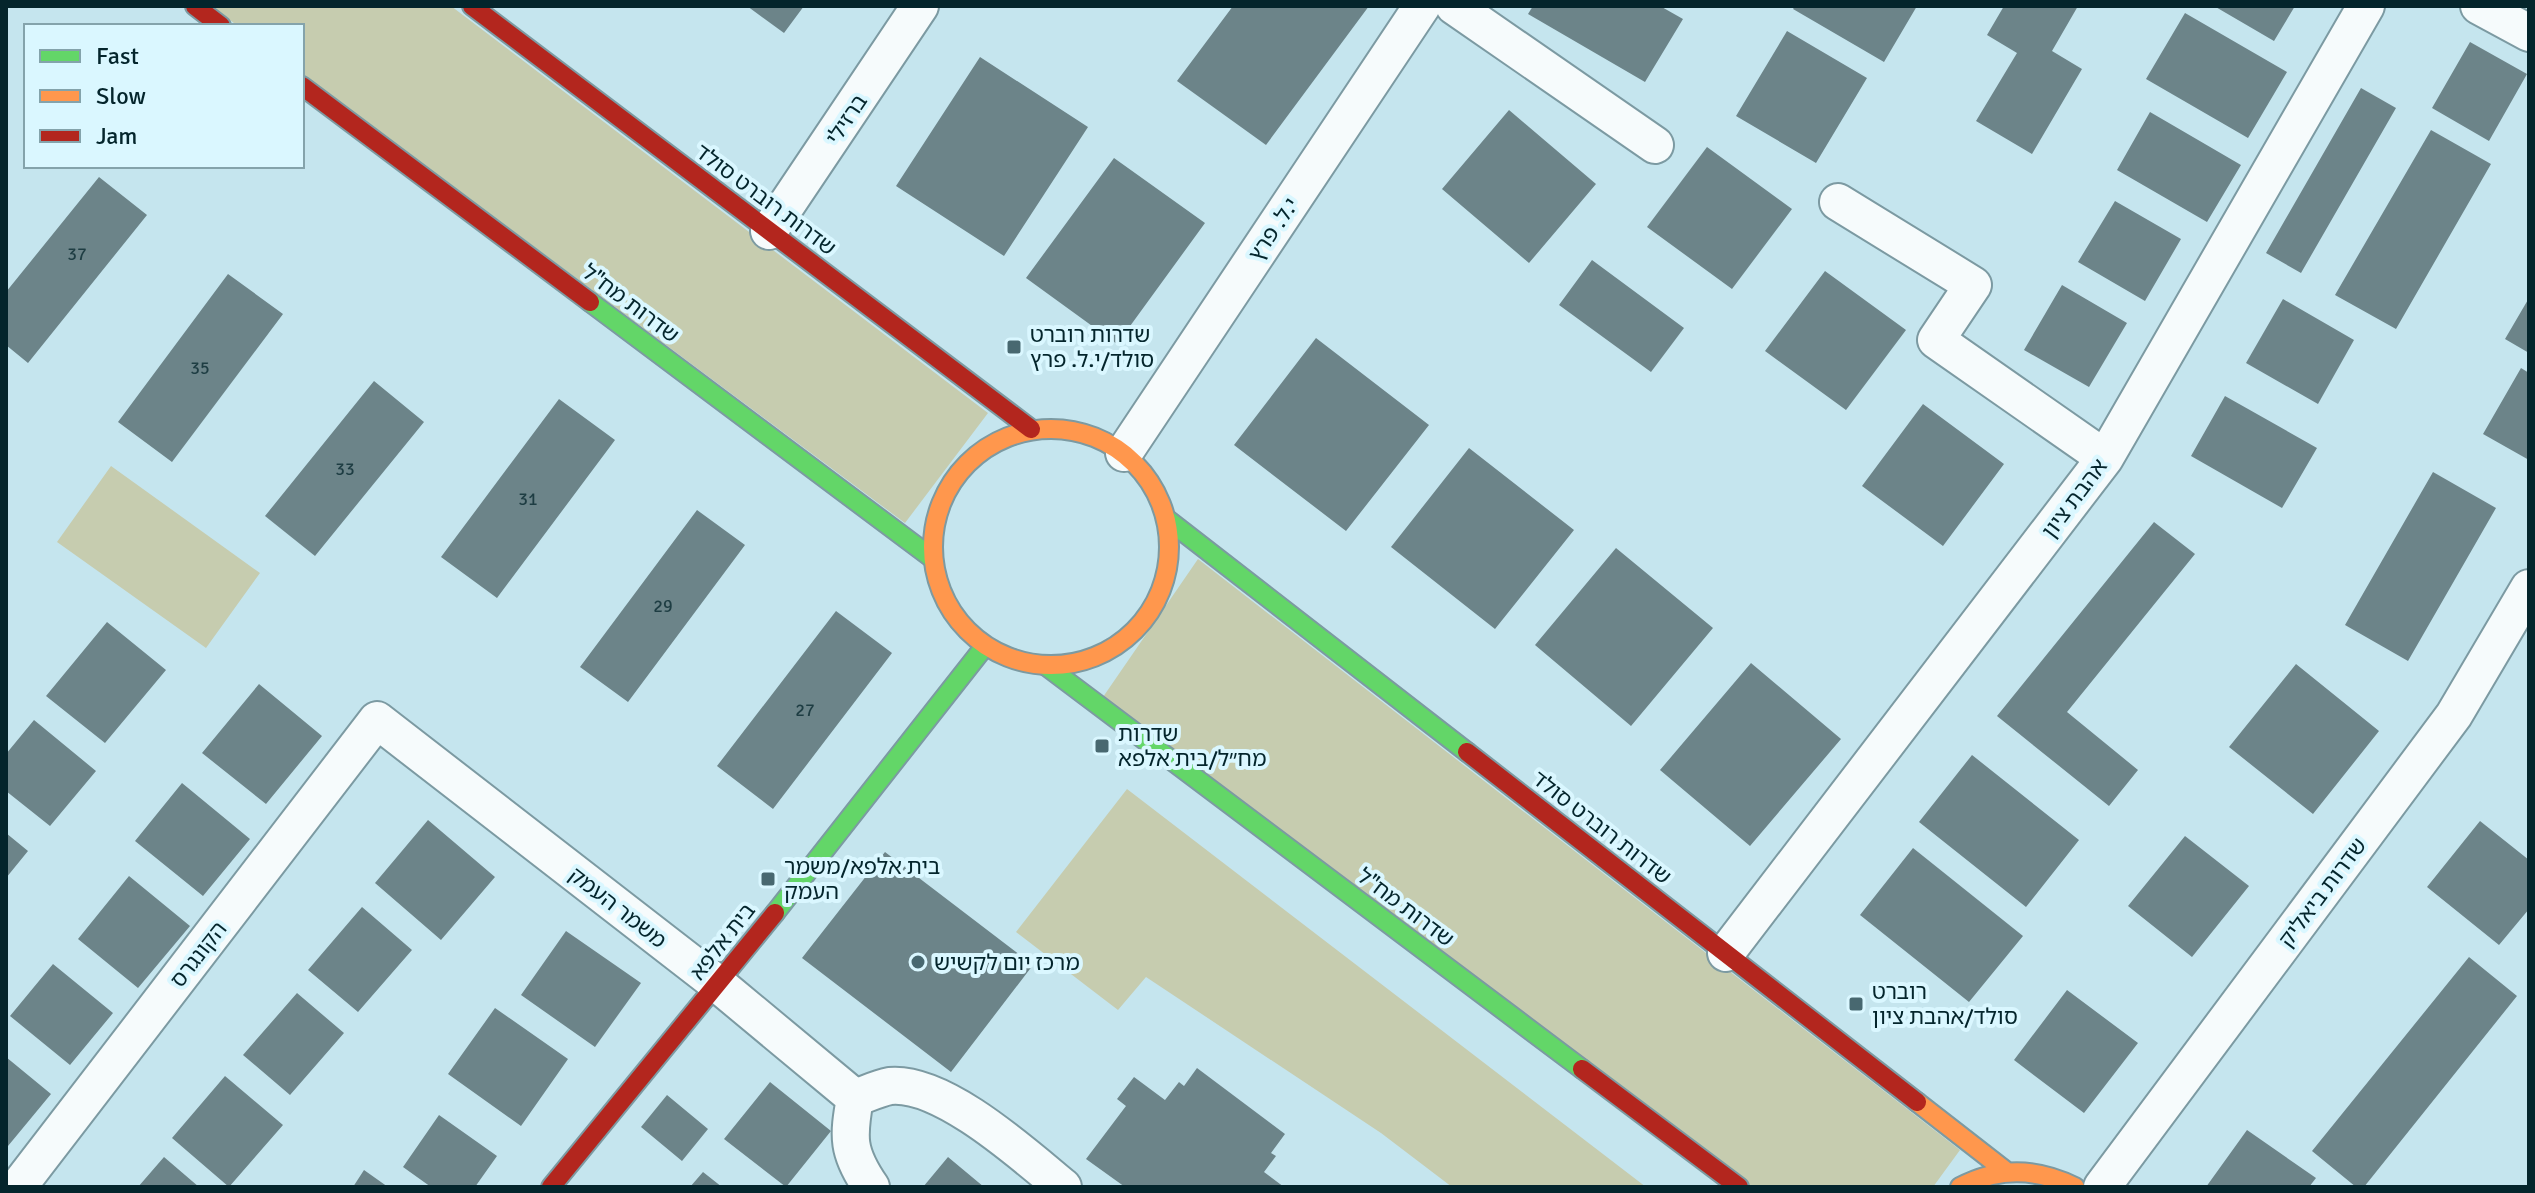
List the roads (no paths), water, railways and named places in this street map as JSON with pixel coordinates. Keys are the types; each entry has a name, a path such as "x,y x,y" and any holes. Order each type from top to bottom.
{"street":[{"path":"195,6 218,24"},
{"name":"שדרות רוברט סולד","path":"472,6 1031,429"},
{"name":"ברזילי","path":"769,231 920,6"},
{"name":"י.ל. פרץ","path":"1124,453 1422,6"},
{"path":"1454,6 1655,145"},
{"name":"אהבת ציון","path":"1726,953 2105,458 2366,6"},
{"path":"2479,6 2529,33"},
{"name":"שדרות מח\"ל","path":"304,87 932,558"},
{"path":"1838,202 1973,285 1936,340 2105,458"},
{"path":"1031,429 1064,429 1096,437 1124,453 1152,483 1168,520 1170,557 1161,592 1143,624 1115,647 1082,662 1045,665 1013,660 985,646 958,622 940,592 932,558 934,523 946,489 968,461 997,441 1031,429"},
{"name":"שדרות רוברט סולד","path":"1168,520 2007,1172"},
{"name":"שדרות ביאליק","path":"2102,1187 2454,715 2529,588"},
{"name":"בית אלפא","path":"551,1187 719,985 985,646"},
{"name":"שדרות מח\"ל","path":"1045,665 1739,1187"},
{"name":"משמר העמק","path":"377,720 719,985 855,1098"},
{"name":"הקונגרס","path":"18,1187 377,720"},
{"path":"871,1187 858,1169 848,1133 855,1098 891,1086 930,1093 985,1123 1063,1187"},
{"path":"1960,1187 1969,1181 2007,1172 2038,1173 2075,1187"}],"place":[{"name":"שדרות רוברט סולד/י.ל. פרץ","path":"1014,347"},
{"name":"שדרות מח״ל/בית אלפא","path":"1102,746"},
{"name":"בית אלפא/משמר העמק","path":"768,879"},
{"name":"מרכז יום לקשיש","path":"918,962"},
{"name":"רוברט סולד/אהבת ציון","path":"1856,1004"}]}
